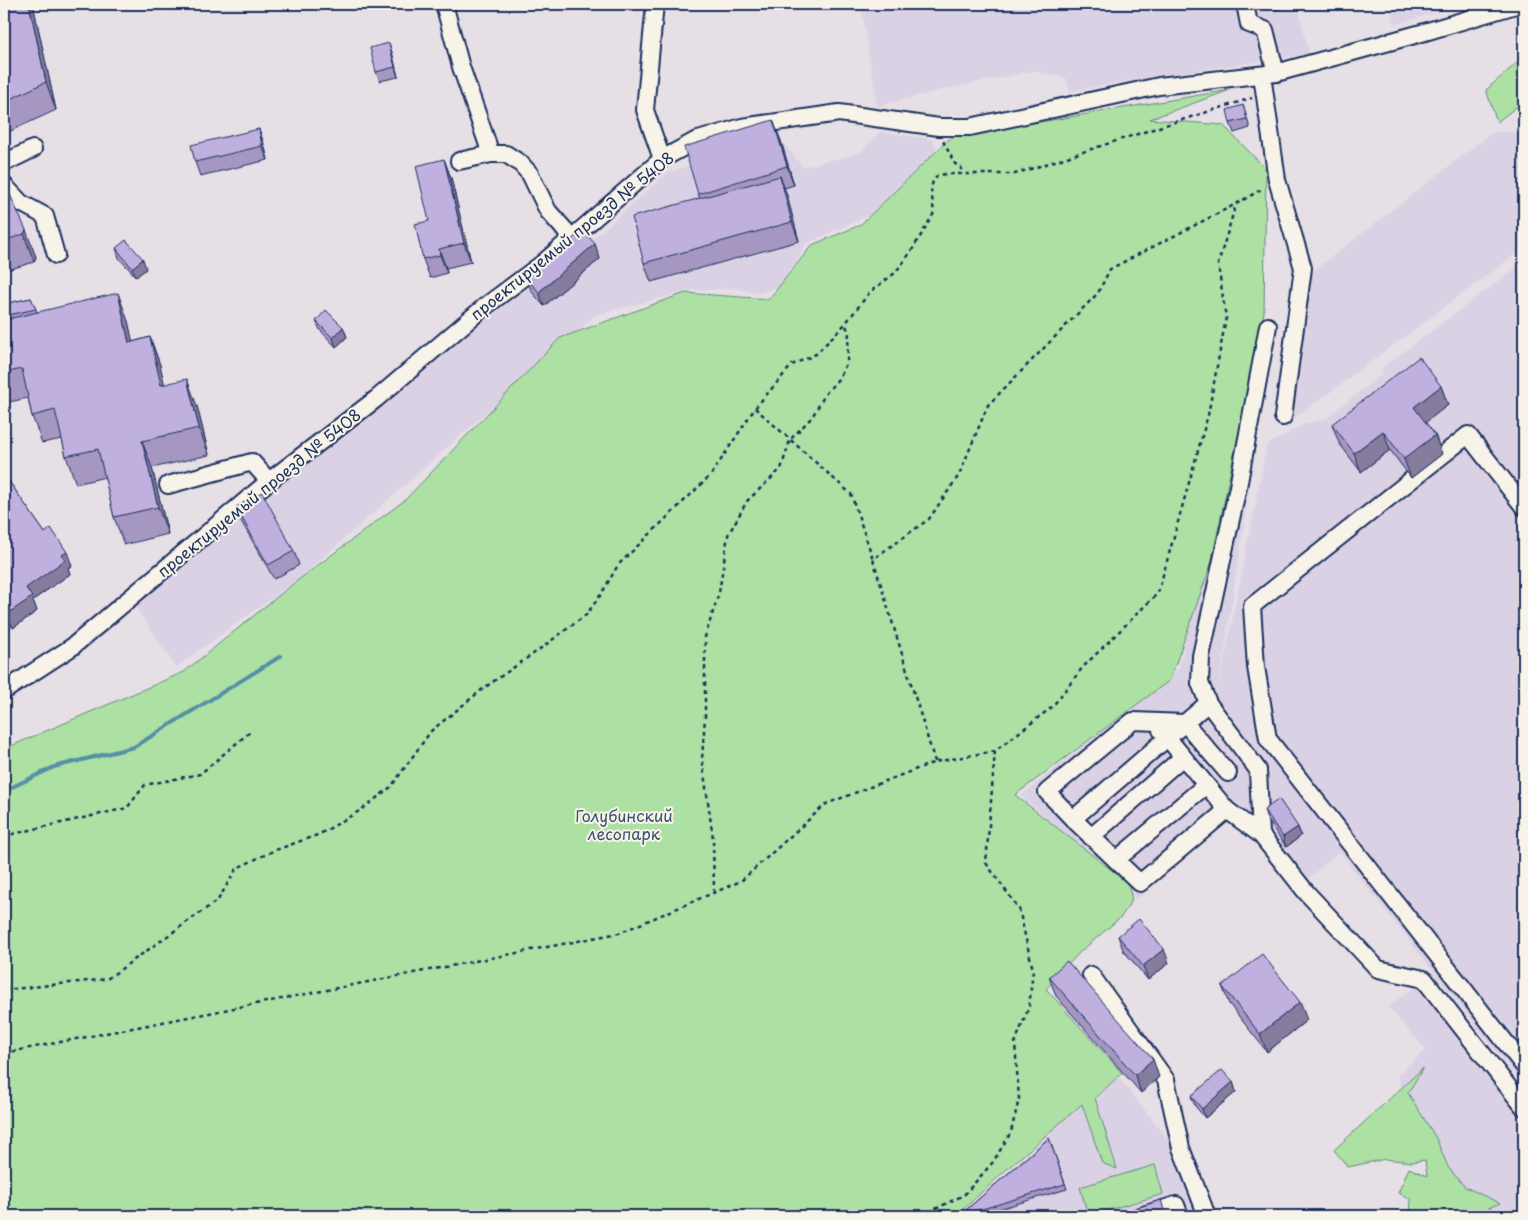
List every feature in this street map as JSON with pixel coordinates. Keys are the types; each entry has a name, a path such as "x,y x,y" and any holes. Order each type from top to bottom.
{"street":[{"path":"444,4 461,67 491,154"},
{"path":"655,4 645,110 662,159"},
{"path":"1245,4 1249,24 1265,30 1269,74 1263,95 1277,180 1303,268 1283,417"},
{"name":"проектируемый проезд № 5408","path":"4,691 72,647 269,481 376,399 484,308 543,263 662,159 695,141 742,127 839,113 939,127 970,127 1159,86 1269,74 1418,34 1519,4"},
{"path":"4,163 33,149"},
{"path":"459,161 491,154 506,154 530,174 548,211 572,238"},
{"path":"4,185 21,203 45,216 56,255"},
{"path":"1261,835 1258,770 1208,703 1200,683 1201,656 1238,487 1268,326"},
{"path":"1524,507 1468,435 1252,606 1256,667 1268,740 1524,1066"},
{"path":"168,485 252,462 269,481"},
{"path":"1073,819 1208,703"},
{"path":"1227,810 1140,883 1091,837 1048,792 1133,721 1184,723 1228,773"},
{"path":"1154,722 1227,810 1261,835 1306,892 1378,969 1424,978 1524,1107"},
{"path":"1091,837 1183,757"},
{"path":"1116,860 1206,785"},
{"path":"1091,976 1166,1080 1182,1148 1207,1216"},
{"path":"1140,1216 1176,1205 1180,1216"}],"path":[{"path":"4,990 107,979 218,900 237,868 273,851 320,834 368,804 390,787 431,731 484,688 586,614 602,593 618,565 711,475 755,408 792,365 816,354 845,324 870,292 895,273 912,252 934,213 931,189 933,181 937,176 945,174 1015,174 1263,95"},
{"path":"939,127 943,143 955,164 961,167 961,175"},
{"path":"873,559 929,519 959,475 988,405 1098,293 1110,269 1236,204 1277,180"},
{"path":"4,1054 619,933 741,881 826,804 935,762 996,751 1052,707 1083,667 1158,593 1208,415 1226,318 1218,264 1236,204"},
{"path":"714,893 712,838 702,759 705,717 705,637 719,593 728,535 747,501 781,469 790,440 812,418 826,393 840,378 847,362 849,332 845,324"},
{"path":"755,408 851,494 873,559 935,762"},
{"path":"4,836 127,808 145,785 200,774 252,731"},
{"path":"921,1216 964,1194 993,1162 1011,1132 1019,1099 1015,1043 1029,1007 1033,970 1019,908 986,863 996,751"}],"shaded area":[{"path":"861,4 1308,4 1309,7 1299,10 1309,54 1070,91 1066,78 1034,71 946,89 877,106"},
{"path":"1390,4 1465,4 1395,24"},
{"path":"880,132 932,139 937,149 869,215 806,244 781,286 757,294 734,288 687,291 596,315 300,578 176,667 135,606 235,517 577,246 584,247 667,173 777,136 803,167 860,153"},
{"path":"1493,132 1524,132 1524,248 1283,427 1277,416 1294,286"},
{"path":"1524,262 1524,1087 1339,851 1305,882 1246,829 1226,820 1137,899 1021,796 1179,669 1256,322 1274,328 1218,692 1267,445 1304,424 1325,419 1382,374 1382,368"},
{"path":"1417,985 1524,1120 1524,1216 1448,1216 1397,1076 1426,1050 1388,1007"},
{"path":"1115,1073 1181,1155 1204,1216 959,1216"}],"green space":[{"path":"1518,62 1524,62 1524,101 1497,122 1486,90"},
{"name":"Голубинский лесопарк","path":"1230,90 1150,119 1223,125 1266,169 1264,312 1211,564 1170,680 1015,795 1128,883 1132,900 1121,917 1079,953 1046,989 1122,1073 1095,1098 1117,1169 1102,1163 1082,1104 956,1216 4,1216 4,749 184,672 293,584 405,500 560,338 685,293 769,299 812,245 860,225 951,137"},
{"path":"1423,1068 1408,1093 1436,1138 1448,1167 1465,1187 1500,1203 1471,1216 1410,1216 1411,1199 1398,1193 1409,1168 1427,1176 1425,1160 1412,1162 1385,1159 1348,1167 1334,1150"},
{"path":"1155,1165 1163,1194 1088,1216 1080,1187"}],"building":[{"path":"4,4 29,4 46,82 4,102"},
{"path":"389,43 395,67 376,72 370,48"},
{"path":"1243,105 1247,119 1230,123 1227,110"},
{"path":"773,120 787,166 698,194 684,147"},
{"path":"259,129 262,146 195,162 191,145"},
{"path":"444,159 464,243 439,249 440,255 423,259 415,224 429,221 416,166"},
{"path":"780,176 792,222 644,263 632,217"},
{"path":"7,188 26,230 24,234 4,241 4,189"},
{"path":"583,230 595,244 539,292 526,278"},
{"path":"126,240 143,259 132,268 116,248"},
{"path":"118,293 129,343 150,337 161,385 187,379 199,428 142,441 158,507 114,517 98,449 66,456 55,410 32,416 22,369 4,373 4,320"},
{"path":"31,298 36,309 4,316 4,304"},
{"path":"326,310 343,327 333,338 316,321"},
{"path":"1419,357 1441,386 1414,407 1435,435 1404,459 1383,431 1354,453 1332,424"},
{"path":"4,474 45,533 51,528 67,552 62,555 65,560 26,588 32,597 7,614 4,609"},
{"path":"262,492 294,551 268,565 236,507"},
{"path":"1279,799 1298,827 1283,837 1264,810"},
{"path":"1139,919 1164,949 1143,966 1118,936"},
{"path":"1262,954 1300,1002 1260,1034 1222,986"},
{"path":"1067,961 1153,1059 1135,1075 1049,977"},
{"path":"1222,1070 1233,1082 1202,1109 1191,1096"},
{"path":"1049,1138 1065,1184 959,1216"},
{"path":"1161,1200 1166,1216 1112,1216"}],"waterway":[{"path":"4,791 54,767 134,747 281,656"}]}
